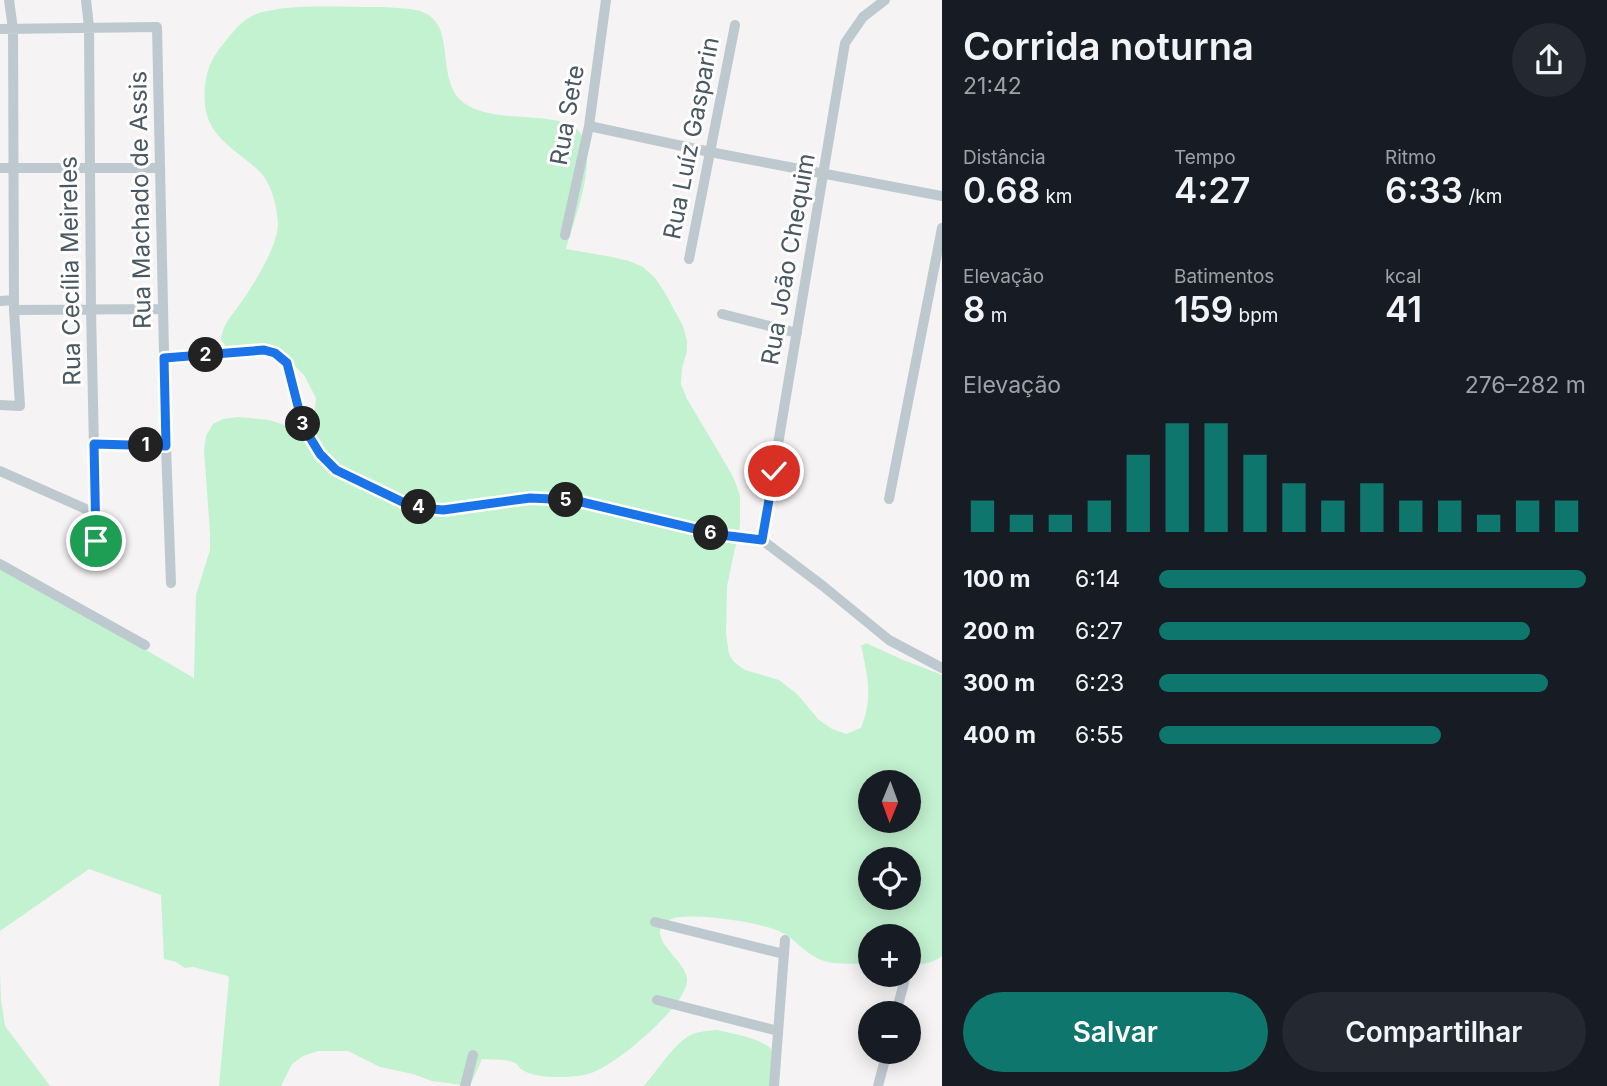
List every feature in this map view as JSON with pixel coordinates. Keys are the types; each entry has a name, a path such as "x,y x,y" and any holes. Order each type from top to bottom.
{"street":[{"path":"0,405 20,406 14,305 13,29 9,0"},
{"name":"Rua Cecília Meireles","path":"86,0 89,27 96,541"},
{"name":"Rua Sete","path":"565,235 589,127 606,0"},
{"name":"Rua João Chequim","path":"762,540 845,43 863,17 885,0"},
{"name":"Rua Luíz Gasparin","path":"689,259 735,25"},
{"path":"0,29 89,27"},
{"name":"Rua Machado de Assis","path":"89,27 157,27 170,583"},
{"path":"589,127 942,196"},
{"path":"0,168 160,167"},
{"path":"889,499 942,228"},
{"path":"0,301 14,305 91,310 163,309"},
{"path":"722,314 797,333"},
{"path":"164,358 264,350 275,353 287,363 303,426 320,454 336,470 413,507 443,510 530,498 573,500 676,526 762,540 889,640 942,668"},
{"path":"94,444 166,446"},
{"path":"0,471 95,513"},
{"path":"0,564 145,645"},
{"path":"655,922 784,954"},
{"path":"774,1086 785,940"},
{"path":"657,1000 778,1031"},
{"path":"465,1086 473,1055"},
{"path":"878,1086 884,1064"}],"green space":[{"path":"316,7 412,9 430,16 443,37 449,79 464,103 493,114 560,121 581,134 586,146 586,175 566,249 629,261 643,267 655,278 683,326 687,341 681,384 735,481 740,496 740,525 727,586 726,634 729,654 734,662 745,670 779,680 797,694 819,720 846,734 861,728 867,707 867,677 861,646 866,643 942,675 942,956 938,959 921,964 921,924 858,924 858,964 843,964 823,961 788,936 761,925 708,917 678,917 669,920 662,927 660,934 686,974 687,982 683,993 650,1032 609,1064 594,1072 572,1077 541,1076 525,1072 513,1062 482,1059 470,1086 432,1081 380,1067 348,1051 318,1051 303,1056 292,1064 281,1086 219,1086 229,979 228,976 193,967 185,968 164,959 161,895 89,869 0,931 0,565 194,678 196,595 210,550 204,450 206,436 213,424 223,419 239,417 269,420 312,436 316,398 304,375 294,365 270,356 229,350 221,340 226,325 264,265 274,242 278,223 275,201 262,174 224,141 210,124 205,89 212,61 240,24 265,12"},
{"path":"0,972 5,1026 50,1086 0,1086"},
{"path":"717,1030 751,1038 773,1051 778,1060 779,1086 644,1086 683,1040 696,1033"}],"route":[{"path":"96,541 94,444 166,446 164,358 264,350 275,353 287,363 303,426 320,454 336,470 413,507 443,510 530,498 573,500 721,535 762,540 774,471"}]}
